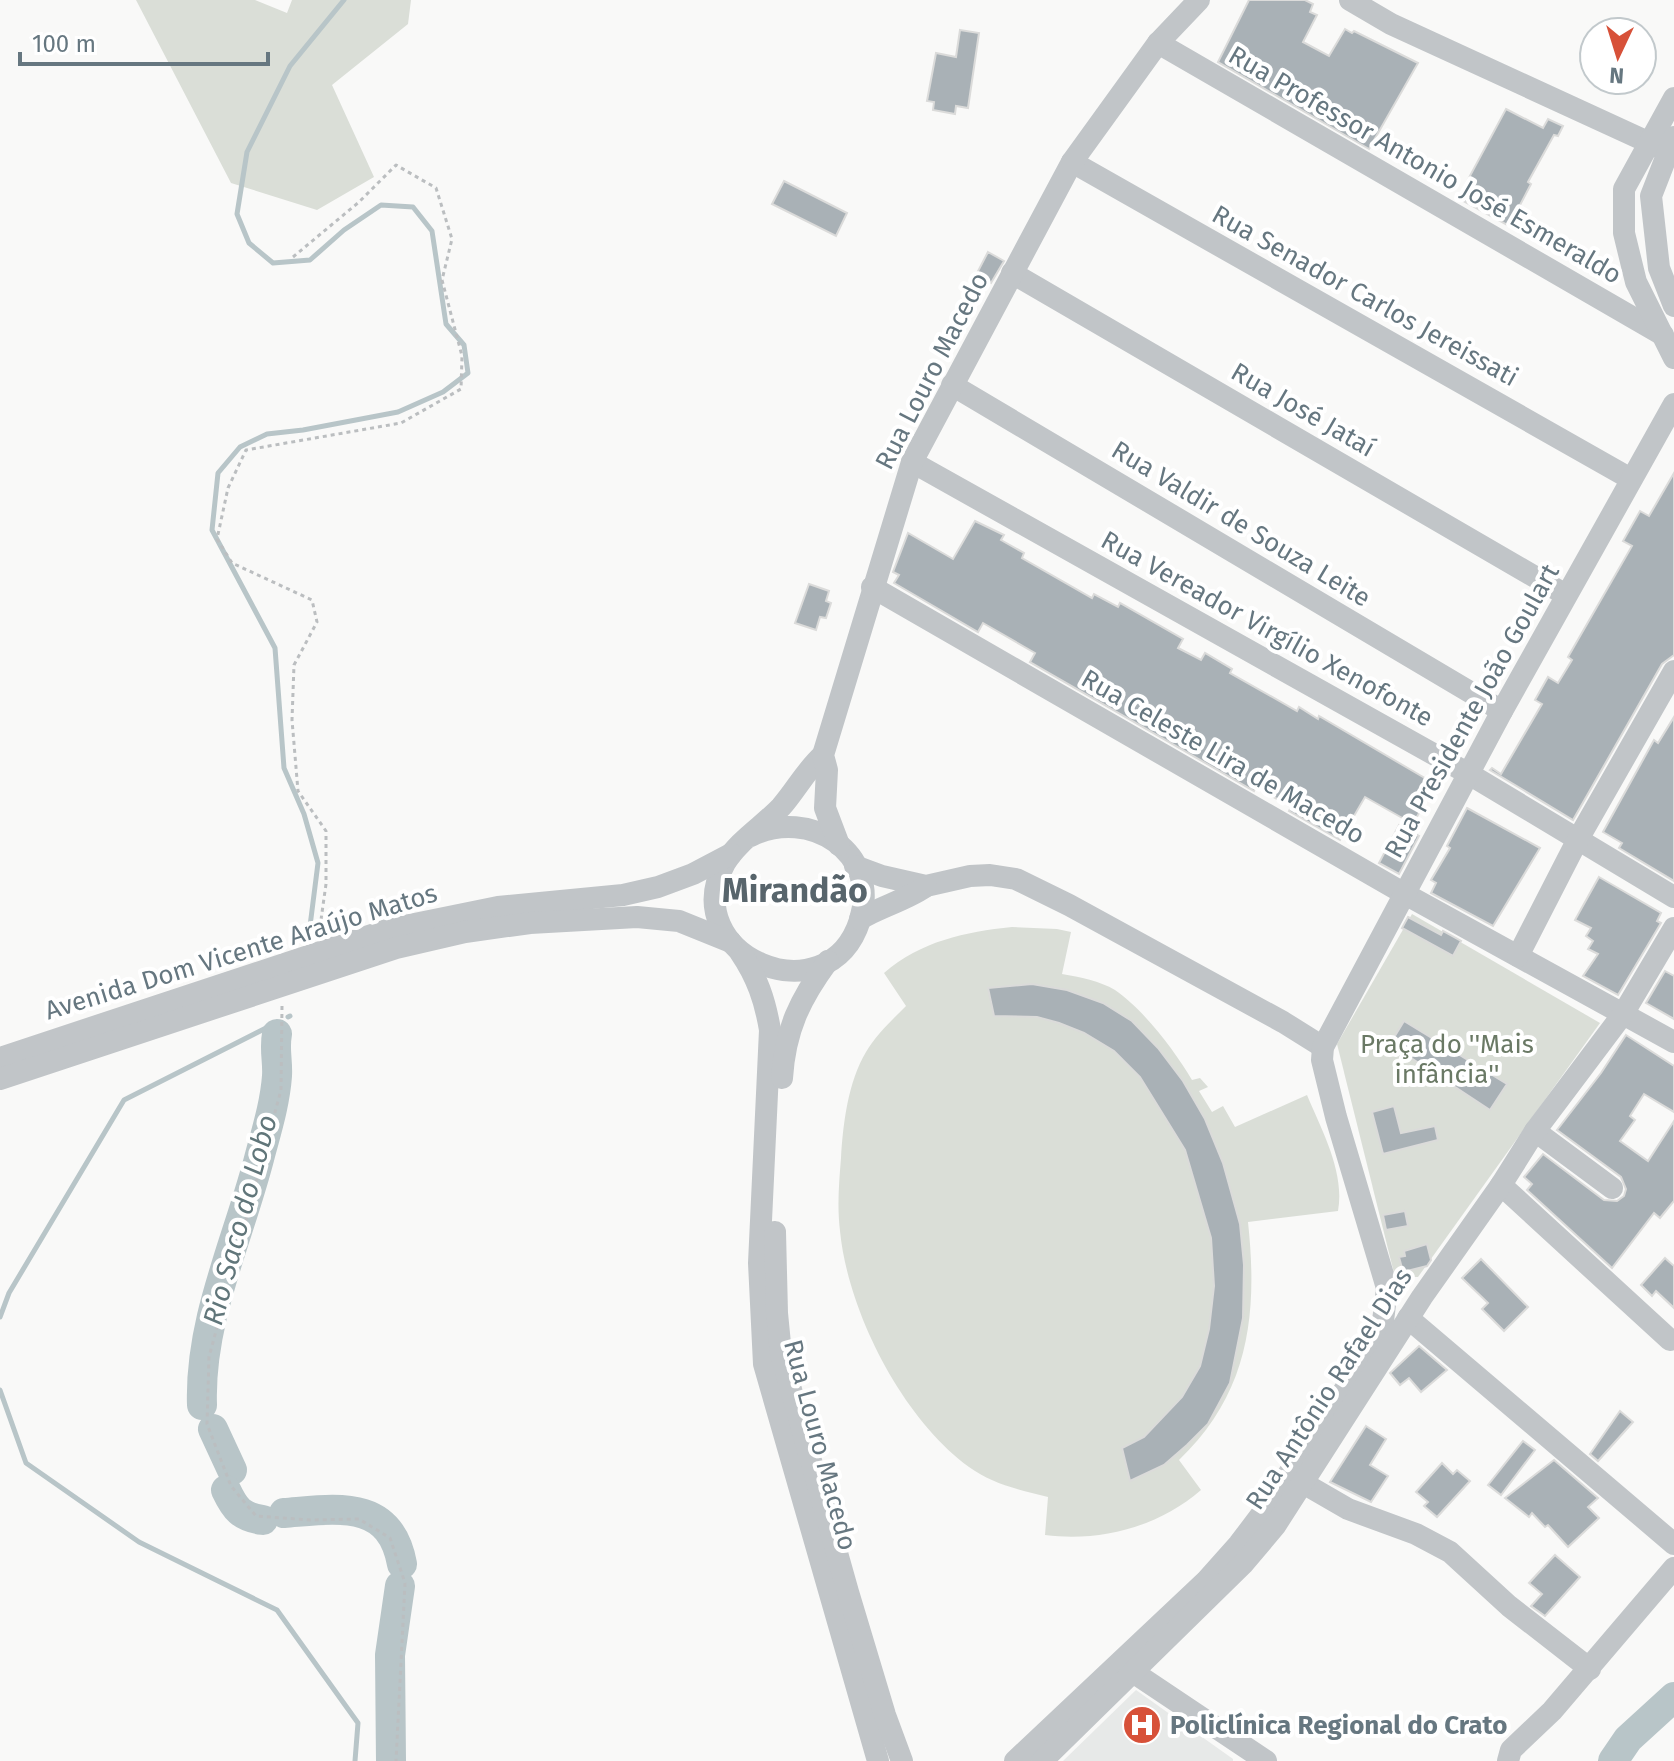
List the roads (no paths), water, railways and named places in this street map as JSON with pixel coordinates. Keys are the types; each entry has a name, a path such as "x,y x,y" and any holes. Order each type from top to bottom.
{"street":[{"name":"Rua Louro Macedo","path":"839,845 825,808 827,770 823,755 912,462 1072,162 1158,43 1199,0"},
{"path":"1350,0 1391,24 1666,147"},
{"name":"Rua Professor Antonio José Esmeraldo","path":"1158,43 1663,335"},
{"path":"1674,98 1666,147 1651,196 1659,268 1674,306"},
{"path":"1666,147 1624,189 1624,233 1636,282 1674,358"},
{"name":"Rua Senador Carlos Jereissati","path":"1072,162 1631,479"},
{"name":"Rua José Jataí","path":"1012,273 1566,595"},
{"name":"Rua Valdir de Souza Leite","path":"952,385 1502,711"},
{"name":"Rua Presidente João Goulart","path":"1323,1047 1502,711 1674,404"},
{"name":"Rua Vereador Virgílio Xenofonte","path":"912,462 1469,774 1674,897"},
{"name":"Rua Celeste Lira de Macedo","path":"872,587 1405,894 1674,1042"},
{"path":"1518,956 1577,841 1674,671"},
{"name":"Rua Louro Macedo","path":"751,836 784,803 810,766 823,755"},
{"path":"776,827 816,830 839,845 855,866 863,892 860,919 848,942 828,961 816,967 789,971 763,966 735,947 724,931 716,905 719,878 731,854 751,836 776,827"},
{"name":"Avenida Dom Vicente Araújo Matos","path":"0,1058 390,929 462,913 596,899 658,887 693,874 731,854"},
{"path":"855,866 926,886 970,876 1016,879 1082,912 1323,1047"},
{"path":"860,919 888,903 918,893 926,886"},
{"name":"Avenida Dom Vicente Araújo Matos","path":"0,1079 430,939 530,923 658,918 697,926 735,947"},
{"name":"Rua Antônio Rafael Dias","path":"1042,1761 1239,1544 1324,1433 1501,1185 1535,1131 1623,1014 1674,928"},
{"name":"Rua Louro Macedo","path":"735,947 754,974 765,1001 770,1030 759,1263 764,1364 878,1761"},
{"name":"Rua Louro Macedo","path":"828,961 793,1016 782,1068 776,1187 778,1327 781,1354 848,1592 902,1761"},
{"name":"Rua Antônio Rafael Dias","path":"1015,1761 1127,1668 1243,1564 1275,1526 1303,1483 1324,1433 1383,1321 1387,1288 1336,1117 1322,1060 1323,1047"},
{"path":"1535,1131 1612,1188"},
{"path":"1501,1185 1670,1340"},
{"path":"1387,1288 1401,1302 1422,1297"},
{"path":"1408,1318 1674,1544"},
{"path":"1303,1483 1348,1509 1416,1534 1450,1552 1509,1606 1590,1669"},
{"path":"1508,1761 1511,1750 1590,1669 1674,1568"},
{"path":"1127,1668 1266,1761"}],"waterway":[{"name":"Rio Saco do Lobo","path":"310,926 318,863 304,814 284,768 275,648 212,530 218,473 240,447 267,434 398,412 443,392 468,373 464,345 446,324 432,231 413,207 381,205 344,230 310,260 273,263 249,243 237,214 247,152 290,66 344,0"},
{"path":"0,1317 9,1293 124,1100 274,1024"},
{"name":"Rio Saco do Lobo","path":"202,1405 203,1373 213,1310 273,1106 277,1034"},
{"path":"0,1390 26,1463 139,1542 277,1610 358,1723 355,1761"},
{"name":"Rio Saco do Lobo","path":"213,1429 232,1470"},
{"name":"Rio Saco do Lobo","path":"226,1490 240,1511 263,1520"},
{"name":"Rio Saco do Lobo","path":"284,1513 341,1510 373,1518 386,1528 396,1543 402,1564"},
{"name":"Rio Saco do Lobo","path":"391,1761 390,1655 400,1586"},
{"path":"1613,1761 1628,1739 1674,1697"}],"place":[{"name":"Policlínica Regional do Crato","path":"1142,1725"}],"district":[{"name":"Mirandão","path":"795,890"}],"park label":[{"name":"Praça do ''Mais infância''","path":"1447,1059"}]}
